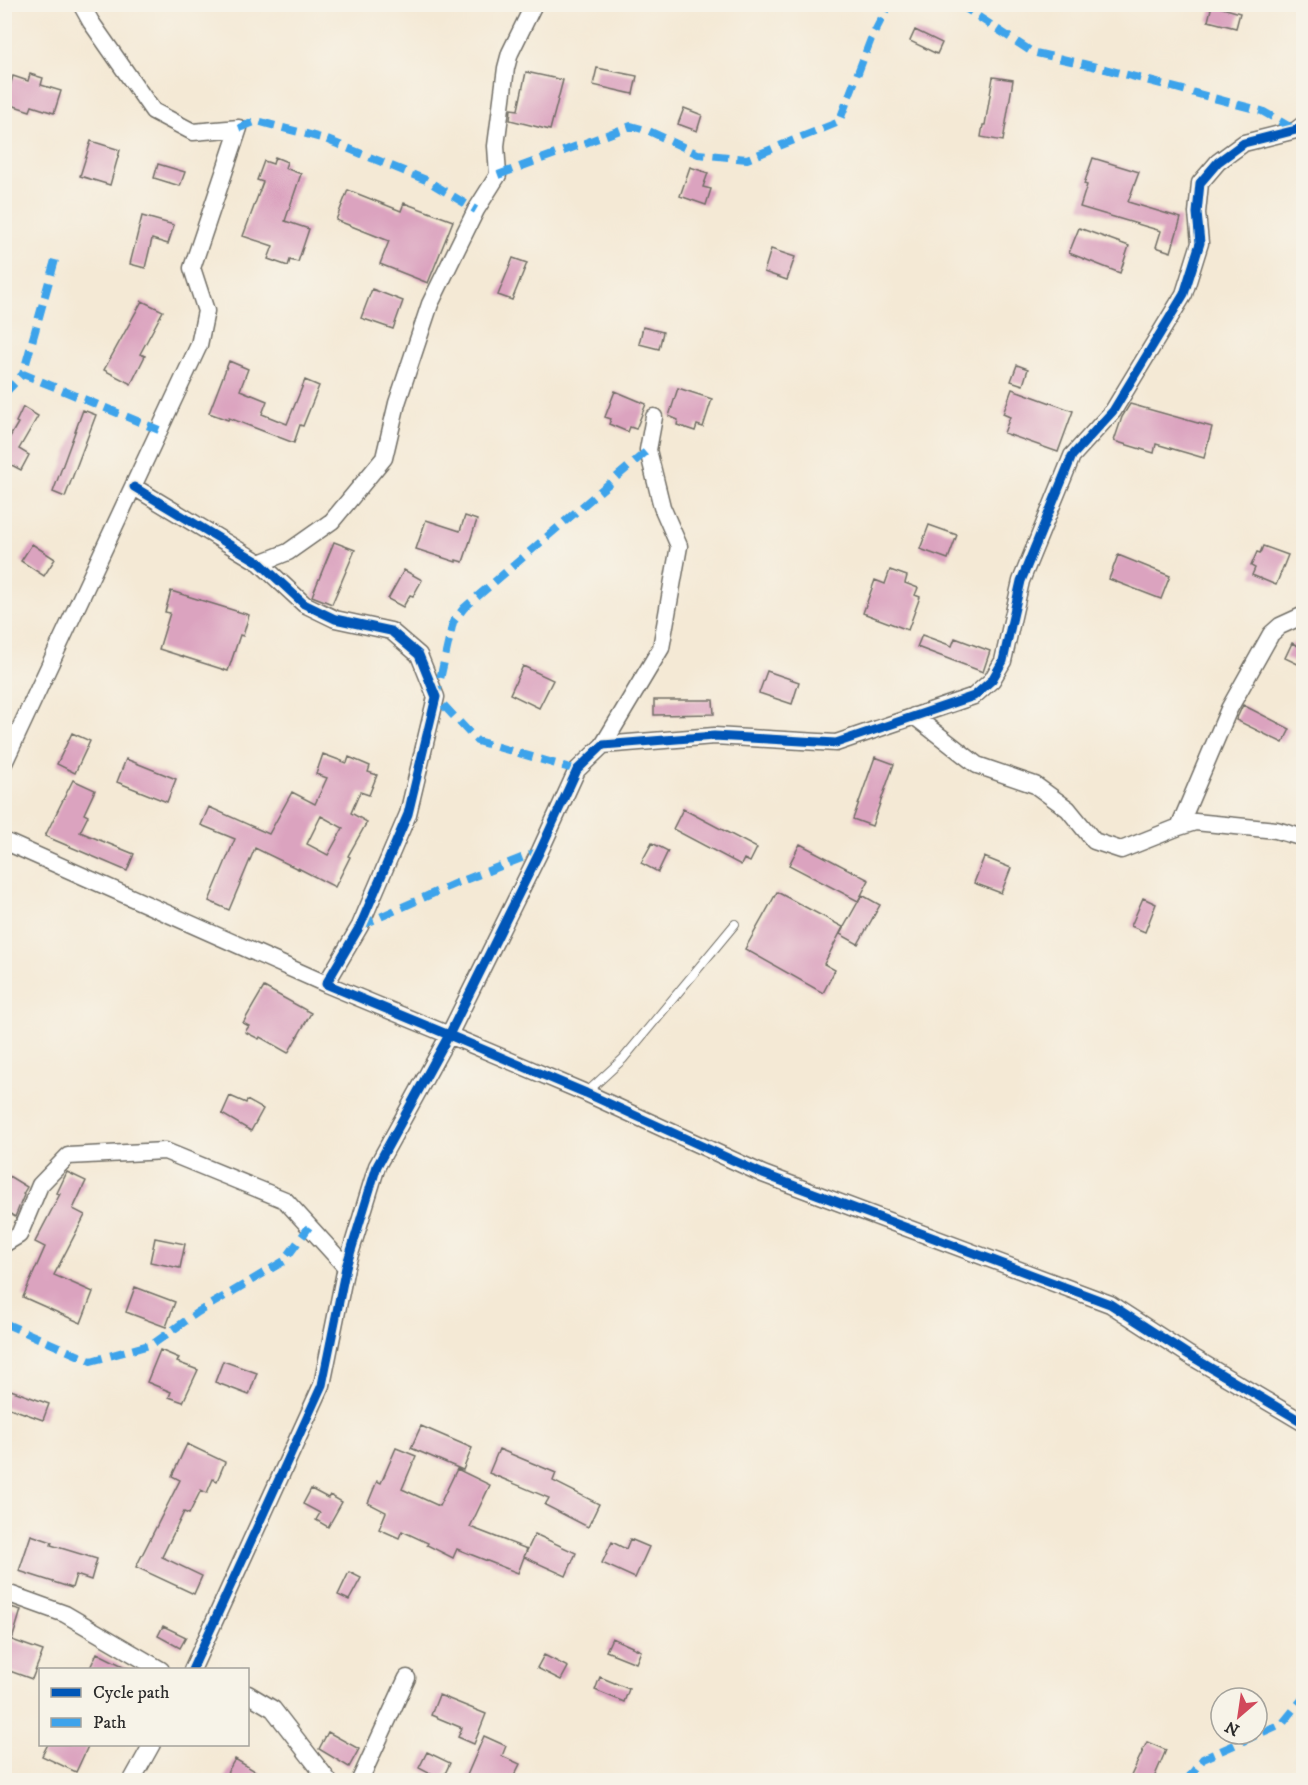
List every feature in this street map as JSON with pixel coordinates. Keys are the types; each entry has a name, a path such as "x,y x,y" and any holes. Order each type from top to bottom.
{"street":[{"path":"4,763 199,345 206,311 192,268 239,128 193,132 153,111 81,4"},
{"path":"260,563 288,552 332,521 384,458 398,404 430,304 476,210 498,175 496,146 506,68 510,53 534,4"},
{"path":"603,745 714,736 836,743 974,696 992,680 1003,661 1021,581 1072,456 1113,411 1184,294 1200,243 1197,213 1200,183 1218,162 1244,143 1296,130 1304,124"},
{"path":"193,1668 322,1385 346,1267 377,1166 448,1035 540,851 577,770 603,745 661,648 679,546 662,507 648,450 654,417"},
{"path":"134,487 260,563 304,604 334,619 391,631 419,655 436,697 408,814 360,926 326,984"},
{"path":"1179,827 1229,709 1271,634 1280,626 1304,615"},
{"path":"914,716 976,765 1035,785 1068,809 1094,841 1121,850 1195,822 1276,830 1304,838"},
{"path":"4,841 326,984 586,1093 763,1174 1110,1304 1189,1355 1304,1423"},
{"path":"4,1244 19,1235 40,1185 68,1156 165,1151 285,1200 346,1267"},
{"path":"4,1592 65,1614 158,1668"},
{"path":"360,1780 408,1678"},
{"path":"249,1695 273,1709 328,1780"},
{"path":"132,1780 151,1746"}],"lane":[{"path":"586,1093 623,1059 735,924"}],"building":[{"path":"1212,5 1240,13 1236,28 1208,21"},
{"path":"915,30 942,43 937,54 910,41"},
{"path":"597,68 637,76 633,94 593,85"},
{"path":"526,72 563,80 550,130 510,120 511,109 518,110"},
{"path":"30,74 43,78 41,85 61,91 54,113 32,106 30,111 5,103 13,76 28,81"},
{"path":"993,77 1013,80 1003,141 981,137"},
{"path":"684,108 702,115 697,131 678,124"},
{"path":"91,141 120,150 110,185 80,176"},
{"path":"275,157 287,162 285,168 301,174 285,221 309,229 298,262 290,260 288,266 268,259 273,246 243,236 263,182 257,180 264,161 273,164"},
{"path":"1093,158 1139,172 1128,202 1181,218 1171,252 1156,247 1161,231 1080,207 1087,185 1084,184"},
{"path":"158,164 185,172 180,186 154,178"},
{"path":"690,167 708,173 703,187 711,189 706,205 680,196"},
{"path":"348,190 401,211 404,203 453,221 428,283 380,264 389,241 336,220"},
{"path":"142,216 174,225 168,244 152,239 145,268 130,264"},
{"path":"1079,228 1129,246 1120,273 1069,253"},
{"path":"771,249 795,257 787,280 764,272"},
{"path":"513,258 527,263 512,300 498,295"},
{"path":"372,289 403,301 393,329 361,318"},
{"path":"142,301 163,311 140,354 145,356 131,384 104,370"},
{"path":"643,327 663,332 659,349 639,344"},
{"path":"229,361 248,369 240,390 267,401 262,414 287,424 305,380 319,386 294,443 229,418 228,420 209,413"},
{"path":"1017,365 1028,369 1023,385 1011,381"},
{"path":"678,388 712,399 703,427 697,425 695,431 677,425 678,420 669,416"},
{"path":"1012,389 1073,411 1058,452 1004,433 1010,417 1003,414"},
{"path":"615,391 646,404 636,429 630,427 628,432 609,424 611,419 605,417"},
{"path":"1130,404 1212,427 1204,458 1156,444 1154,453 1114,441 1122,417"},
{"path":"23,407 38,416 19,449 29,455 21,470 4,461 4,447 18,423 16,422"},
{"path":"83,410 96,415 65,497 53,492"},
{"path":"465,516 477,520 463,562 456,560 456,562 416,549 426,520 460,531"},
{"path":"929,525 957,535 948,559 920,549"},
{"path":"334,542 355,550 332,604 312,596"},
{"path":"32,544 55,559 44,576 21,561"},
{"path":"1263,546 1288,555 1276,585 1252,575 1255,568 1251,566 1257,552 1260,553"},
{"path":"1118,555 1170,576 1161,599 1109,579"},
{"path":"404,570 422,580 413,596 410,595 403,607 388,599"},
{"path":"890,570 907,576 905,583 918,588 915,595 920,597 908,630 863,613 875,580 885,584"},
{"path":"171,591 249,615 228,671 159,649 170,613 165,612"},
{"path":"922,635 952,646 955,638 990,651 983,672 917,647"},
{"path":"1292,643 1304,649 1304,667 1285,658"},
{"path":"523,666 553,680 539,708 510,694"},
{"path":"767,671 799,682 792,704 759,693"},
{"path":"654,700 713,700 714,714 654,715"},
{"path":"1243,705 1290,729 1283,743 1236,720"},
{"path":"72,733 90,741 75,773 57,764"},
{"path":"323,754 347,763 349,757 370,766 368,772 377,775 369,795 360,792 351,813 367,822 348,856 350,857 335,887 255,848 229,910 209,901 235,839 201,825 209,807 269,834 292,792 315,804 327,778 316,774","holes":["321,816 343,828 328,855 307,844"]},
{"path":"875,757 894,764 872,826 853,819"},
{"path":"126,759 176,779 167,802 117,782"},
{"path":"73,780 95,790 84,814 88,816 80,832 134,854 127,871 45,836"},
{"path":"683,809 757,848 750,862 744,859 741,865 673,829"},
{"path":"652,843 668,851 658,872 641,863"},
{"path":"800,844 869,880 858,901 789,865"},
{"path":"984,857 1011,868 1001,893 974,883"},
{"path":"777,892 843,927 824,964 835,970 823,993 745,949"},
{"path":"862,895 880,905 858,944 840,934"},
{"path":"1143,898 1156,904 1145,932 1131,926"},
{"path":"264,987 311,1013 288,1053 260,1037 259,1039 245,1032 249,1026 243,1023"},
{"path":"230,1096 246,1103 247,1100 263,1109 251,1131 222,1114"},
{"path":"67,1172 86,1181 73,1209 85,1215 54,1275 93,1292 81,1323 23,1297 45,1247 35,1242 60,1194 57,1193"},
{"path":"4,1173 27,1187 15,1217 4,1210"},
{"path":"155,1238 185,1244 180,1268 150,1262"},
{"path":"135,1287 175,1302 166,1327 126,1312"},
{"path":"160,1350 179,1358 177,1362 198,1370 183,1402 169,1397 171,1392 147,1382"},
{"path":"223,1361 257,1373 249,1395 215,1382"},
{"path":"8,1389 49,1404 43,1420 4,1406"},
{"path":"421,1426 472,1448 463,1470 411,1448"},
{"path":"187,1444 225,1462 217,1481 213,1479 207,1493 201,1490 189,1514 184,1512 162,1557 202,1576 194,1594 136,1567 180,1480 172,1476"},
{"path":"396,1448 416,1456 402,1489 439,1506 457,1469 490,1485 470,1527 527,1549 518,1573 457,1549 453,1558 402,1531 399,1538 379,1529 386,1512 368,1503 377,1481 381,1483"},
{"path":"499,1449 556,1473 553,1481 599,1504 588,1527 545,1505 549,1498 489,1473"},
{"path":"311,1489 328,1498 330,1495 342,1502 328,1527 316,1520 320,1513 303,1504"},
{"path":"535,1534 576,1553 566,1576 524,1557"},
{"path":"31,1535 52,1542 51,1545 97,1559 91,1580 76,1575 72,1588 19,1571"},
{"path":"630,1539 649,1547 635,1578 602,1563 612,1542 626,1549"},
{"path":"349,1572 361,1578 349,1600 338,1595"},
{"path":"4,1605 21,1610 12,1640 43,1651 32,1679 4,1669"},
{"path":"163,1626 186,1637 180,1648 158,1636"},
{"path":"612,1638 641,1651 636,1663 606,1651"},
{"path":"97,1653 127,1668 90,1668"},
{"path":"544,1655 568,1667 561,1680 537,1668"},
{"path":"600,1677 629,1689 624,1702 595,1690"},
{"path":"439,1695 486,1714 474,1744 458,1737 462,1728 431,1715"},
{"path":"328,1732 359,1749 349,1767 319,1749"},
{"path":"484,1736 506,1746 502,1756 520,1764 512,1780 465,1780"},
{"path":"1147,1742 1166,1750 1153,1780 1129,1780"},
{"path":"47,1746 88,1746 76,1772 42,1756"},
{"path":"427,1752 450,1763 442,1780 419,1768"},
{"path":"235,1759 270,1780 223,1780"}],"marked path":[{"path":"498,175 631,126 649,131 698,154 747,159 839,122 871,39 889,4"},
{"path":"959,4 1032,52 1262,111 1295,130"},
{"path":"239,128 257,121 325,139 426,180 476,210"},
{"path":"55,260 23,374 159,430"},
{"path":"4,394 23,374"},
{"path":"577,770 477,741 436,697 453,622 464,608 648,450"},
{"path":"360,926 454,884 540,851"},
{"path":"4,1323 91,1361 153,1344 198,1312 284,1261 309,1227"},
{"path":"1187,1780 1203,1759 1283,1723 1304,1697"}],"cycle path":[{"path":"1304,124 1296,130 1244,143 1218,162 1200,183 1197,213 1200,243 1184,294 1113,411 1072,456 1021,581 1003,661 992,680 974,696 836,743 714,736 603,745 577,770 540,851 449,1035 586,1093 763,1174 1110,1304 1189,1355 1304,1423"},
{"path":"134,487 260,563 304,604 335,619 391,631 419,655 436,697 408,814 360,926 326,984 449,1035 377,1166 346,1267 322,1385 193,1668"}]}
